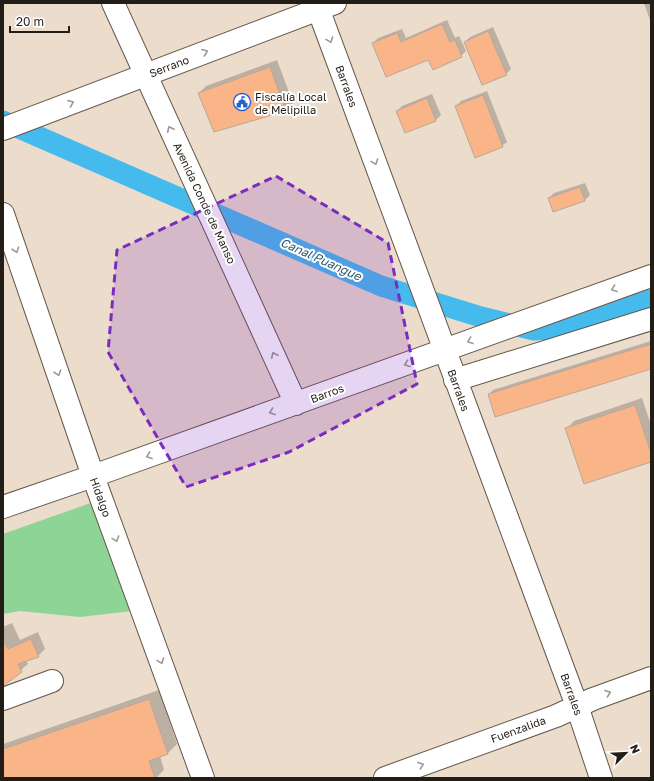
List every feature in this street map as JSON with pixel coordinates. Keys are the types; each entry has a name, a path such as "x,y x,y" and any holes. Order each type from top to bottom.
{"street":[{"name":"Avenida Conde de Manso","path":"113,3 296,404"},
{"name":"Serrano","path":"3,129 146,75 323,5"},
{"name":"Barrales","path":"323,5 430,313 577,706 601,778"},
{"name":"Hidalgo","path":"3,214 93,476 203,778"},
{"name":"Barros","path":"3,507 296,404 651,276"},
{"path":"455,380 651,319"},
{"name":"Fuenzalida","path":"385,778 556,716 577,706 651,678"},
{"path":"3,699 52,681"}],"highlighted area":[{"path":"276,176 388,243 417,384 289,452 186,487 108,352 117,250"}],"green space":[{"path":"99,500 141,610 80,617 20,611 3,614 3,534"}],"building":[{"path":"442,24 450,42 455,40 462,57 433,70 428,60 386,77 372,43 397,33 401,42"},
{"path":"488,31 507,75 482,85 464,42"},
{"name":"Fiscalía Local de Melipilla","path":"270,67 286,111 214,132 198,93"},
{"path":"483,95 503,147 475,158 455,106"},
{"path":"427,98 436,121 405,133 396,111"},
{"path":"580,187 585,201 553,212 548,198"},
{"path":"651,344 651,369 495,417 488,394"},
{"path":"635,405 651,453 651,462 584,484 565,428"},
{"path":"31,639 39,657 18,664 22,672 3,686 3,640 8,649"},
{"path":"149,699 168,754 149,761 155,778 3,778 3,749"}],"waterway":[{"name":"Canal Puangue","path":"3,121 381,286 481,317 534,330 556,329 586,323 651,300"}],"place":[{"name":"Fiscalía Local de Melipilla","path":"242,102"}]}
